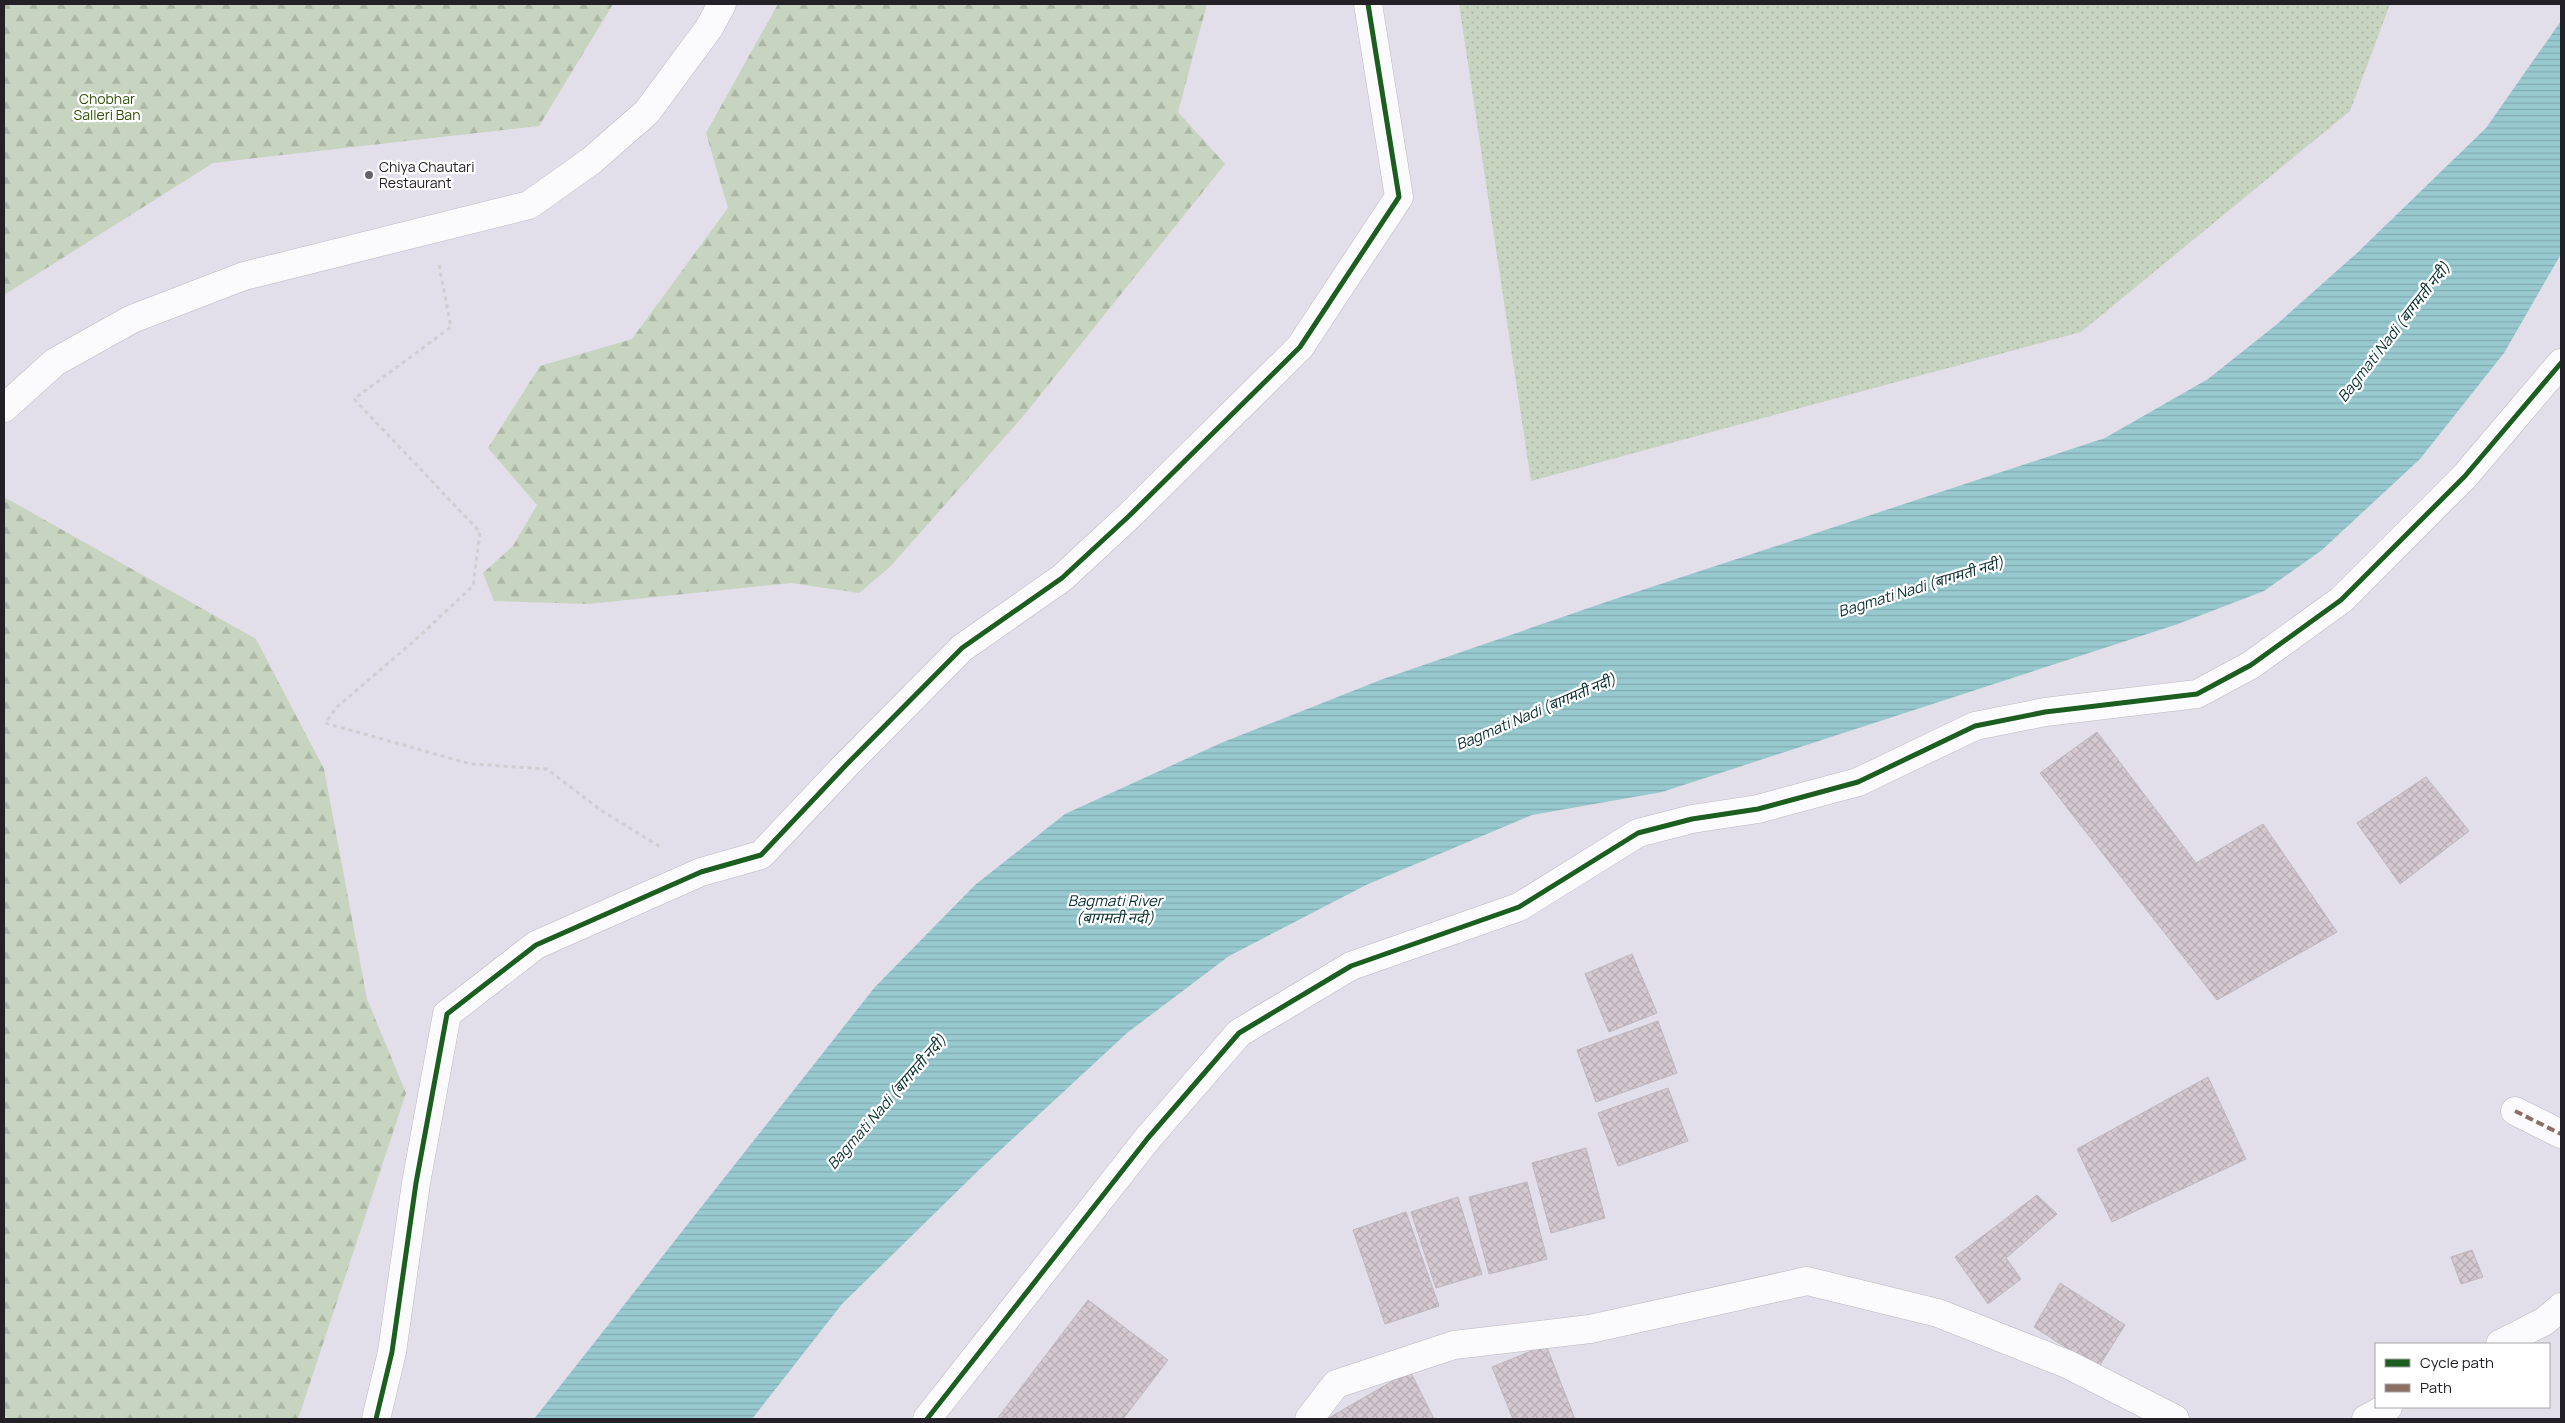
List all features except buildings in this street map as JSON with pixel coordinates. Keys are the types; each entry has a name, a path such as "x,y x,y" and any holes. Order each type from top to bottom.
{"street":[{"path":"4,408 55,362 132,319 244,276 529,205 590,161 647,112 709,28 722,4"},
{"path":"376,1419 392,1352 416,1183 447,1014 536,945 701,872 761,855 847,764 962,648 1062,578 1129,516 1300,347 1399,197 1368,4"},
{"path":"927,1419 1148,1138 1239,1033 1351,966 1519,907 1638,832 1692,819 1758,809 1858,782 1975,726 2045,712 2197,694 2251,666 2341,600 2465,476 2561,363"},
{"path":"2516,1111 2561,1134"},
{"path":"1308,1419 1336,1384 1454,1345 1590,1329 1808,1281 1938,1313 2067,1364 2174,1419"},
{"path":"2502,1343 2545,1320 2561,1307"},
{"path":"2366,1419 2386,1408"}],"path":[{"path":"433,230 451,327 354,399 480,532 473,586 414,641 337,707 325,723 471,764 547,769 602,812 701,872"}],"green space":[{"name":"Chobhar Salleri Ban","path":"4,4 613,4 539,126 213,163 4,295"},
{"path":"778,4 1207,4 1178,112 1225,164 1025,414 890,567 859,593 791,583 588,604 494,601 483,573 513,546 537,505 488,448 540,366 632,339 728,208 706,133"},
{"path":"1459,4 2390,4 2350,111 2081,332 1531,481"},
{"path":"4,497 256,639 324,769 367,999 406,1093 298,1419 4,1419"}],"water":[{"name":"Bagmati River (बागमती नदी)","path":"2561,21 2561,254 2504,353 2420,459 2322,550 2264,591 2178,624 1662,792 1532,815 1366,885 1229,956 1127,1033 981,1168 842,1304 752,1419 534,1419 875,987 975,885 1065,814 1221,743 1383,679 1609,601 2105,438 2208,379 2276,325 2357,253 2486,128"}],"marked path":[{"path":"2515,1111 2561,1134"}],"cycle path":[{"path":"376,1419 392,1352 416,1183 447,1014 536,945 701,872 761,855 847,764 962,648 1062,578 1129,516 1300,347 1399,197 1368,4"},
{"path":"927,1419 1148,1138 1239,1033 1351,966 1519,907 1638,833 1692,819 1758,809 1858,782 1975,726 2045,712 2197,694 2251,665 2341,600 2465,476 2561,363"}],"place":[{"name":"Chiya Chautari Restaurant","path":"369,175"}],"water label":[{"name":"Bagmati Nadi (बागमती नदी)","path":"2394,332"},
{"name":"Bagmati Nadi (बागमती नदी)","path":"1921,587"},
{"name":"Bagmati Nadi (बागमती नदी)","path":"1536,712"},
{"name":"Bagmati Nadi (बागमती नदी)","path":"887,1102"}]}
